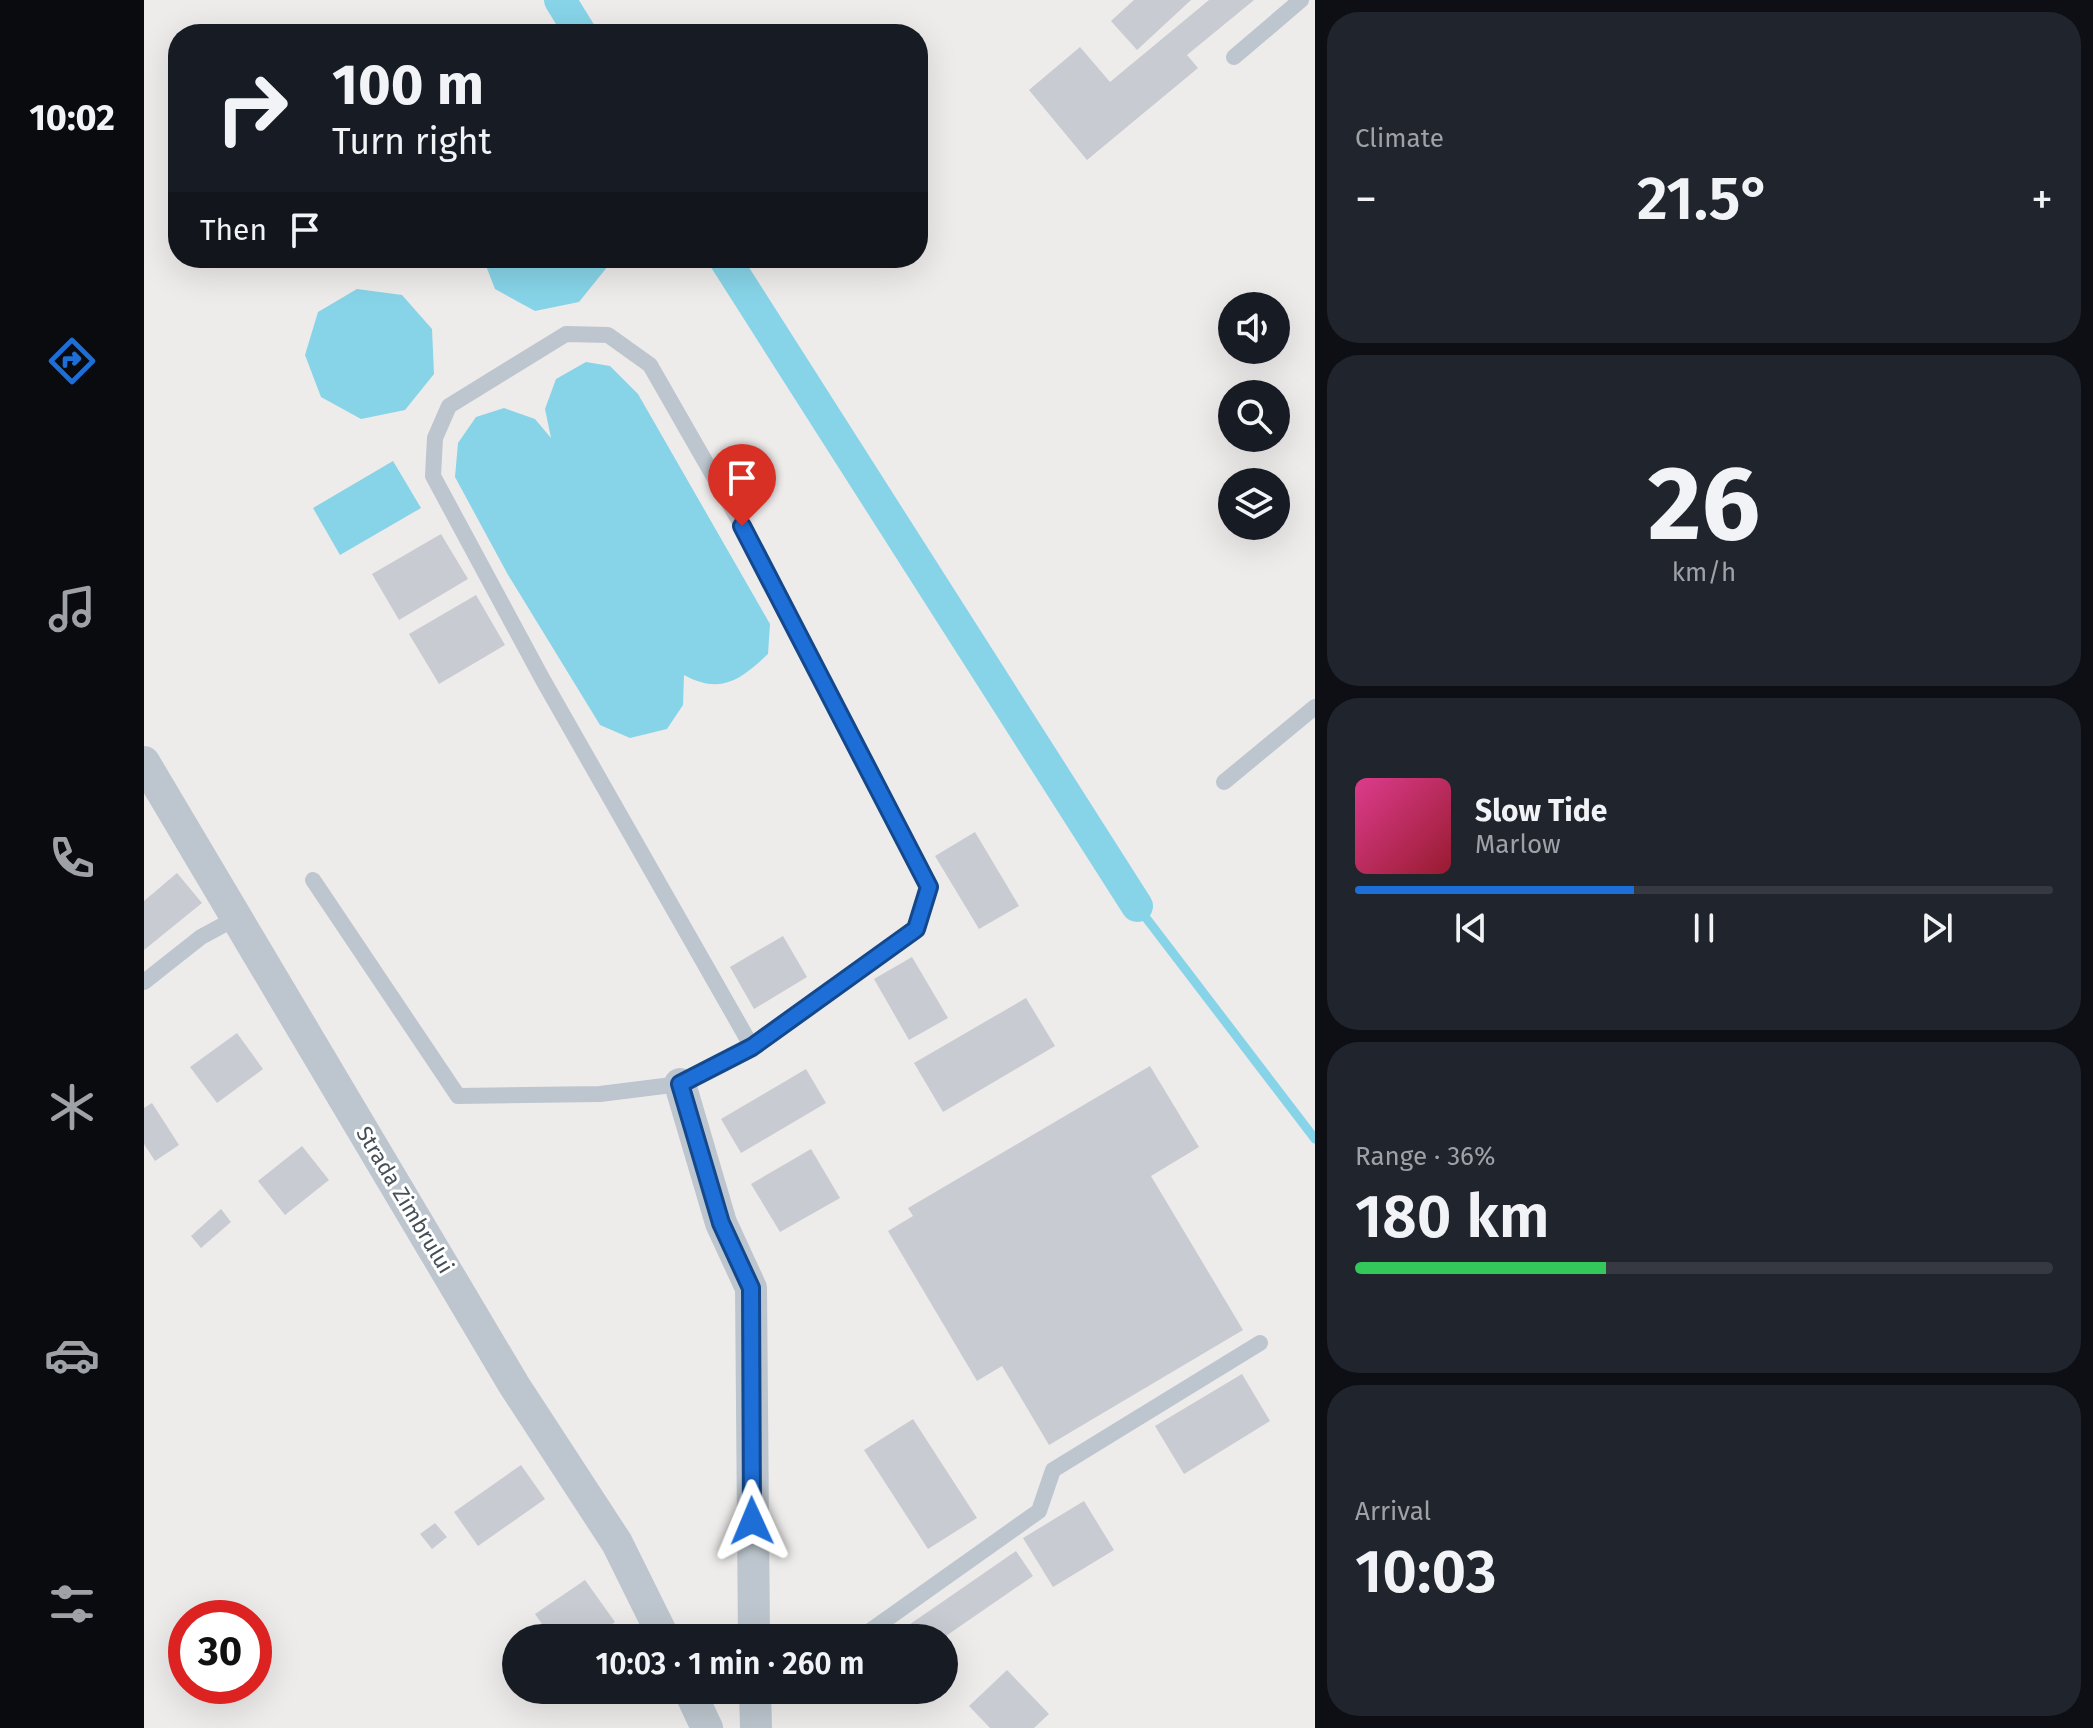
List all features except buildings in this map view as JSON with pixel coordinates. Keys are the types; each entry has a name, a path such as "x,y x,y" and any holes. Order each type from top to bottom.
{"street":[{"name":"Strada Zimbrului","path":"144,762 514,1385 617,1543 657,1624"},
{"path":"680,1084 721,1223 751,1288 754,1624"},
{"path":"696,1704 707,1728"},
{"path":"755,1704 756,1728"}],"lane":[{"path":"1234,57 1301,0"},
{"path":"313,880 458,1096 600,1094 680,1084 752,1047 916,929 929,887 757,552 650,365 608,335 566,334 449,406 435,438 433,476 543,680 752,1047"},
{"path":"1224,782 1315,707"},
{"path":"144,982 201,937 238,917"},
{"path":"880,1624 1039,1511 1053,1470 1260,1343"}],"water":[{"path":"487,268 606,268 579,302 535,311 495,289"},
{"path":"357,289 402,295 432,329 434,374 405,410 361,419 321,397 305,355 318,312"},
{"path":"586,362 610,366 638,394 770,624 768,654 748,671 719,684 697,681 684,675 683,705 667,729 630,738 600,725 507,573 455,477 458,443 476,417 504,408 535,419 551,438 545,409 556,379"},
{"path":"393,461 421,508 340,555 313,508"}],"waterway":[{"path":"560,0 575,24"},
{"path":"730,268 1137,906"},
{"path":"1137,906 1315,1139"}],"route":[{"path":"742,526 929,887 916,929 752,1047 680,1084 721,1223 751,1288 752,1521"}]}
